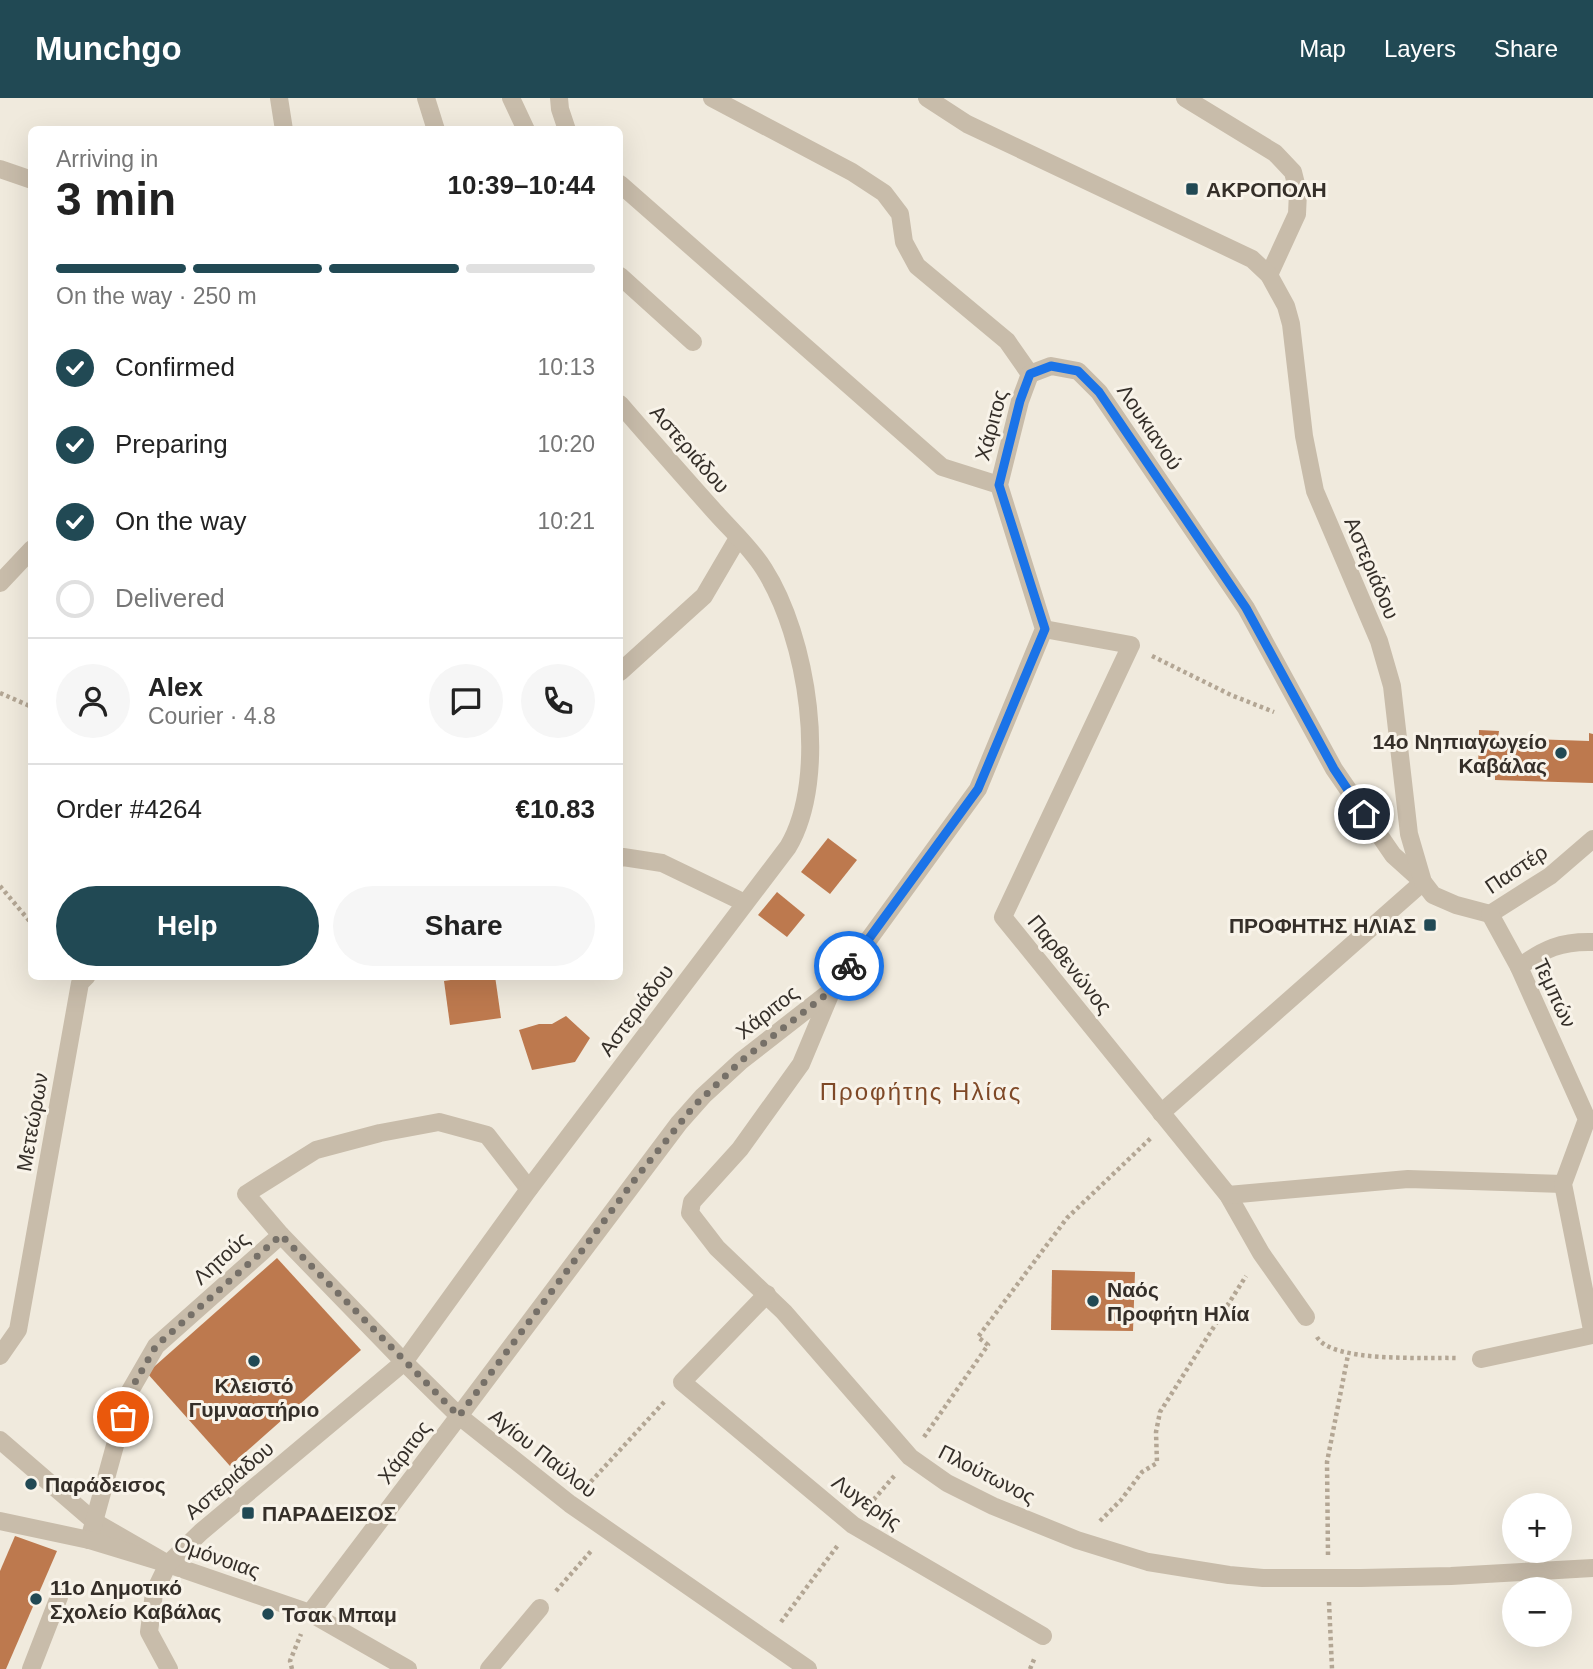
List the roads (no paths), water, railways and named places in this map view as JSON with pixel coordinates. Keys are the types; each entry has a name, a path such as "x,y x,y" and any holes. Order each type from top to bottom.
{"street":[{"path":"279,98 283,126"},
{"path":"426,98 435,126"},
{"path":"512,98 524,126"},
{"path":"559,98 566,126"},
{"path":"712,98 852,172 884,193 900,214 904,242 917,266 1007,341 1030,374"},
{"name":"Αστεριάδου","path":"927,98 967,124 1231,248 1252,259 1269,275 1286,306 1292,324 1304,436 1315,491 1379,641 1392,686 1409,834 1423,882"},
{"path":"1185,98 1275,153 1293,172 1298,192 1297,214 1269,275"},
{"path":"0,169 28,179"},
{"path":"623,187 942,467 999,485"},
{"path":"623,279 693,342"},
{"name":"Λουκιανού","path":"1030,374 1051,366 1078,371 1099,392 1246,608 1334,769 1355,801 1393,855 1423,882"},
{"name":"Χάριτος","path":"310,1613 636,1178 694,1106 741,1061 832,990 978,789 1045,629 999,485 1020,401 1030,374"},
{"name":"Αστεριάδου","path":"168,1564 201,1532 404,1362 529,1189 788,847 797,829 809,787 811,752 807,702 792,632 765,570 623,407"},
{"path":"623,669 704,596 738,538"},
{"path":"0,583 6,565 28,551"},
{"name":"Παρθενώνος","path":"1045,629 1131,645 1003,917 1228,1195 1261,1253 1306,1317"},
{"name":"Παστέρ","path":"1423,882 1433,895 1456,905 1490,914 1550,876 1593,839"},
{"path":"623,856 662,863 745,903"},
{"path":"1165,1117 1423,882"},
{"name":"Τεμπών","path":"1490,914 1519,967 1587,1119 1563,1184"},
{"path":"1519,967 1543,950 1578,942 1593,942"},
{"name":"Μετεώρων","path":"0,1356 18,1331 80,983 83,980"},
{"name":"Πλούτωνος","path":"832,990 801,1065 740,1149 689,1209 693,1219 717,1248 767,1294 910,1457 947,1483 1005,1511 1077,1541 1148,1562 1263,1578 1451,1576 1593,1568"},
{"name":"Λητούς","path":"89,1540 130,1391 156,1346 281,1235 246,1194 316,1150 380,1133 439,1122 487,1135 529,1189"},
{"path":"1228,1195 1408,1179 1563,1184 1592,1335 1481,1359"},
{"name":"Αγίου Παύλου","path":"281,1235 459,1416 570,1504 808,1669"},
{"name":"Λυγερής","path":"767,1294 682,1382 853,1525 1043,1636"},
{"path":"0,1440 95,1522 168,1564 154,1593 149,1632 169,1669"},
{"name":"Ομόνοιας","path":"0,1521 89,1540 310,1613 408,1669"},
{"path":"31,1669 58,1597"},
{"path":"489,1669 540,1608"}],"place":[{"name":"ΑΚΡΟΠΟΛΗ","path":"1192,189"},
{"name":"14ο Νηπιαγωγείο Καβάλας","path":"1561,753"},
{"name":"ΠΡΟΦΗΤΗΣ ΗΛΙΑΣ","path":"1430,925"},
{"name":"Ναός Προφήτη Ηλία","path":"1093,1301"},
{"name":"Κλειστό Γυμναστήριο","path":"254,1361"},
{"name":"Παράδεισος","path":"31,1484"},
{"name":"ΠΑΡΑΔΕΙΣΟΣ","path":"248,1513"},
{"name":"11ο Δημοτικό Σχολείο Καβάλας","path":"36,1599"},
{"name":"Τσακ Μπαμ","path":"268,1614"}],"district":[{"name":"Προφήτης Ηλίας","path":"921,1091"}]}
